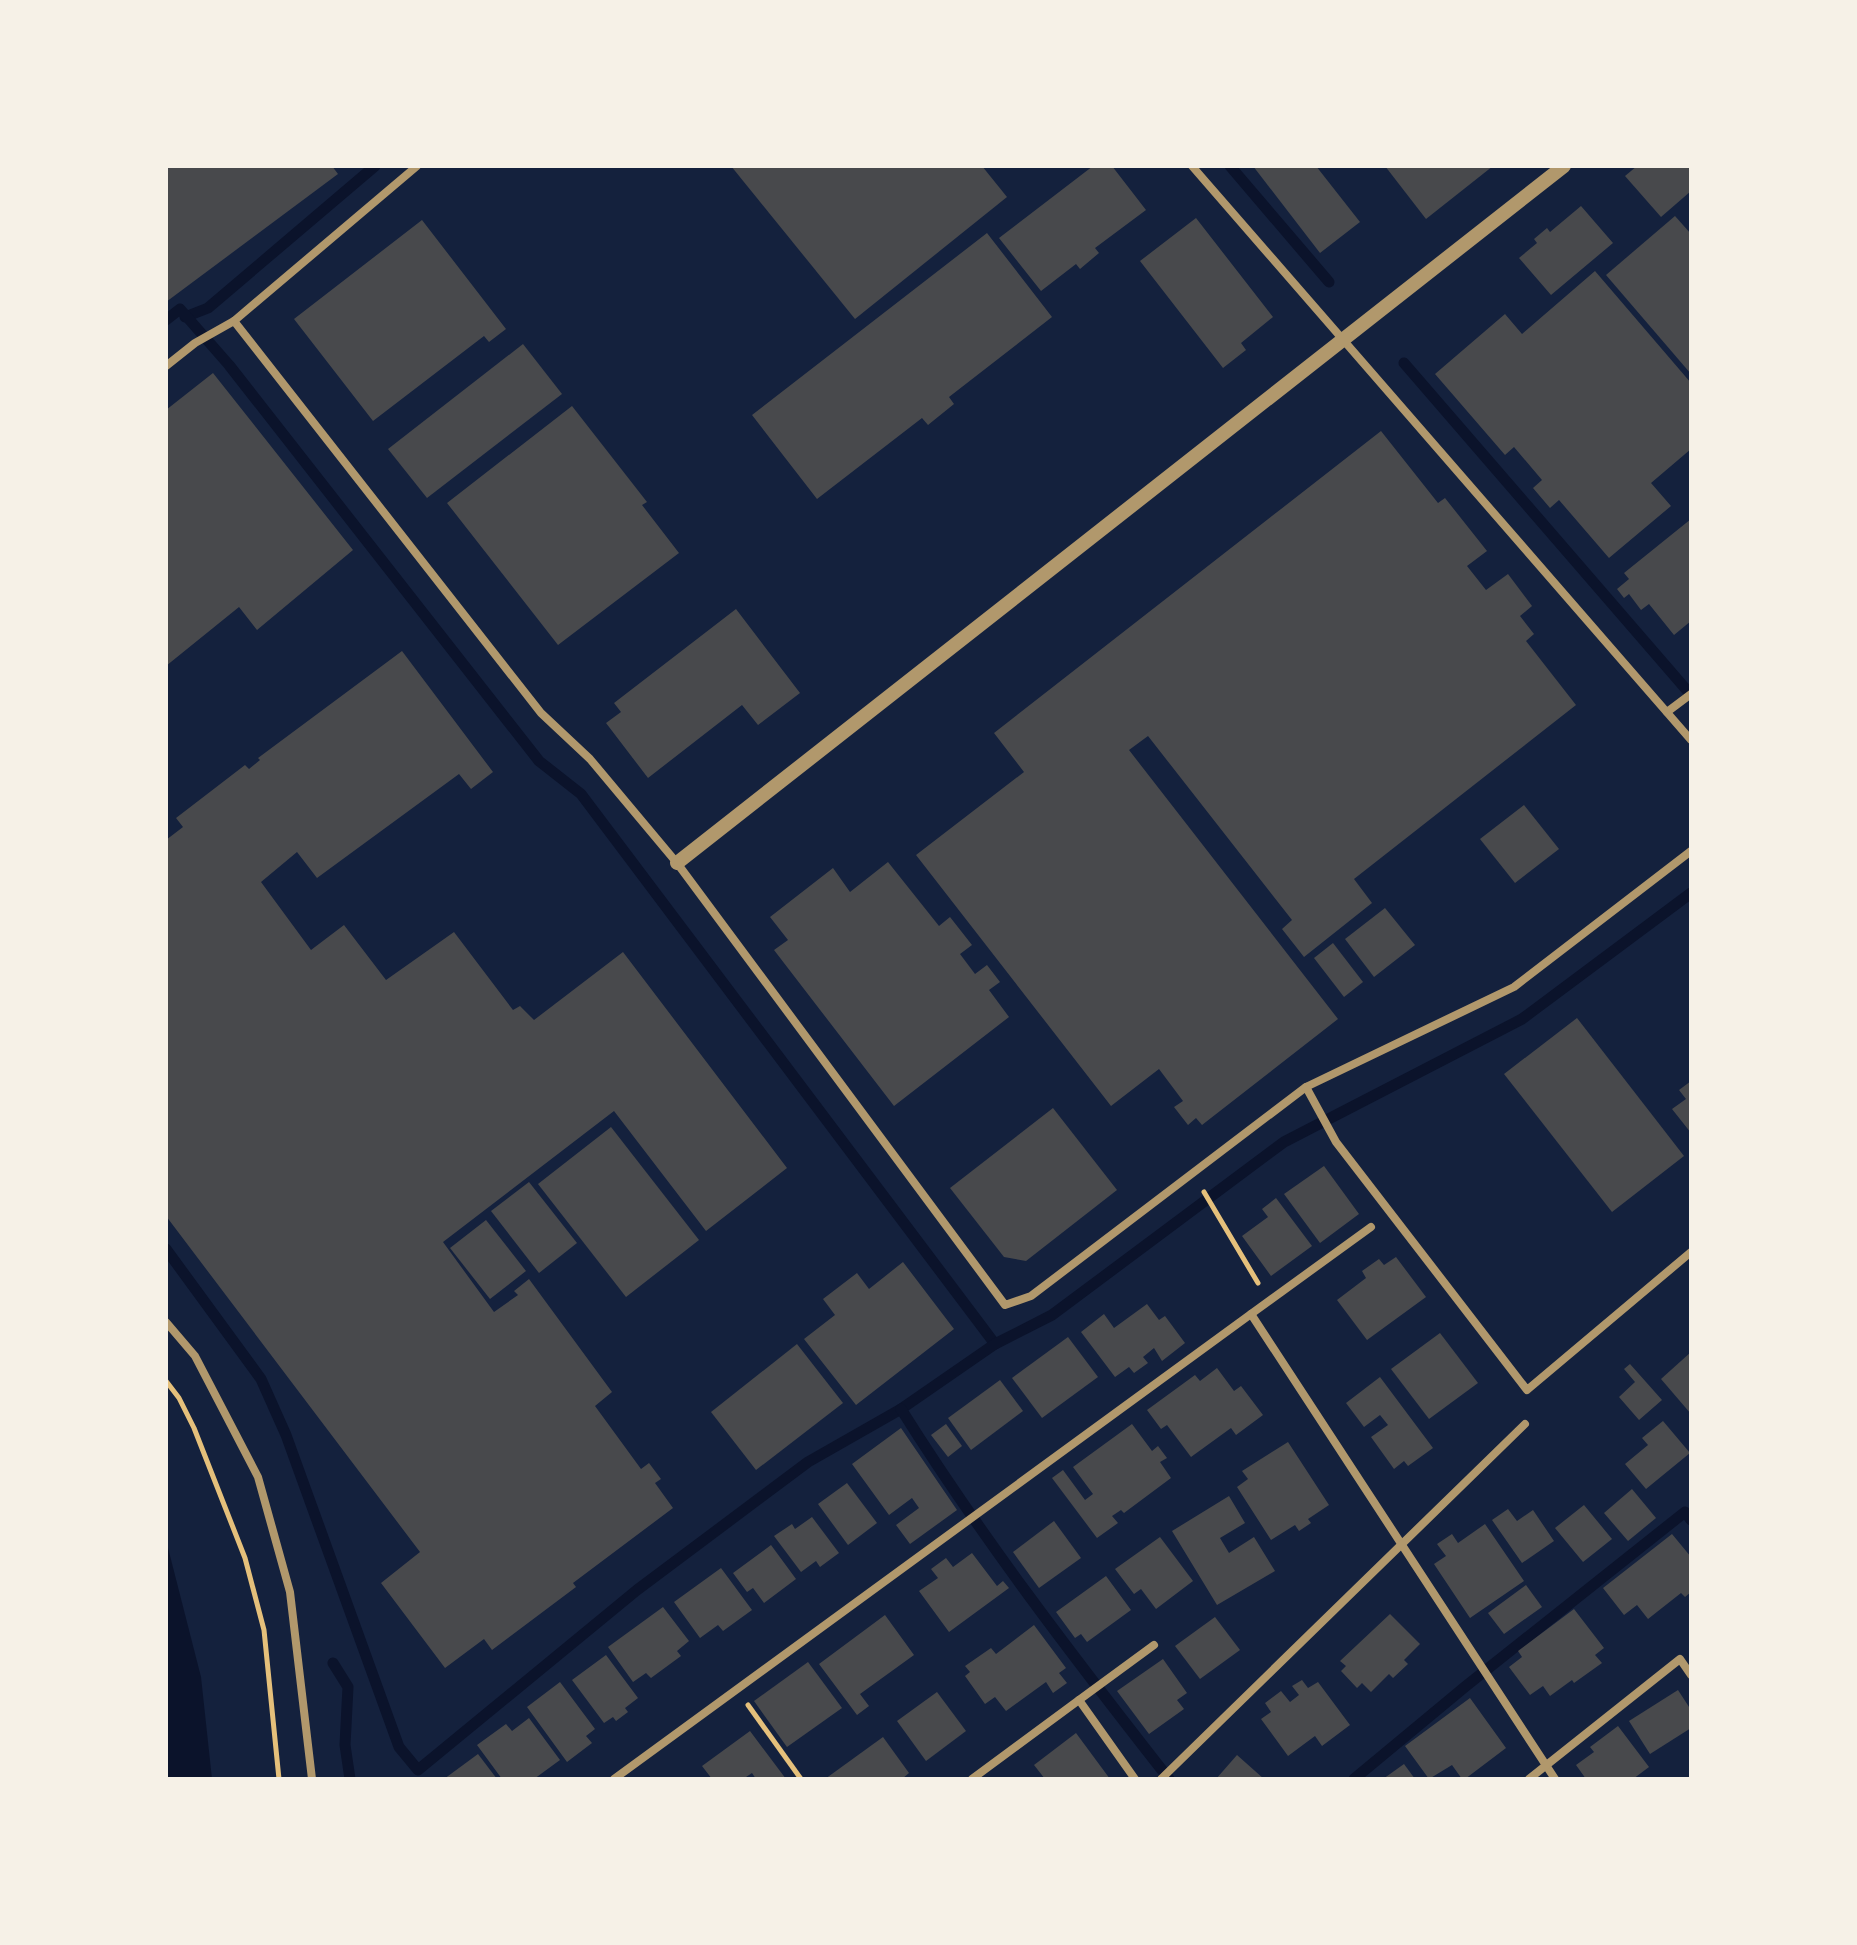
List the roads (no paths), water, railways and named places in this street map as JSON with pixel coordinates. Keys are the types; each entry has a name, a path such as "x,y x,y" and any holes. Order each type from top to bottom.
{"street":[{"path":"166,366 195,343 234,321 417,166"},
{"path":"1192,166 1691,740"},
{"path":"677,863 1564,166"},
{"path":"234,321 541,713 590,759 677,863 1005,1305 1031,1296 1306,1087 1514,987 1691,851"},
{"path":"1667,712 1691,694"},
{"path":"1306,1087 1336,1142 1527,1390 1691,1252"},
{"path":"614,1779 1371,1227"},
{"path":"1251,1314 1555,1779"},
{"path":"166,1322 195,1356 258,1477 290,1592 312,1779"},
{"path":"1161,1779 1525,1424"},
{"path":"972,1779 1154,1645"},
{"path":"1529,1779 1680,1659 1691,1675"},
{"path":"1079,1700 1135,1779"}],"water":[{"path":"166,1540 201,1677 212,1779 166,1779"}],"waterway":[{"path":"185,317 208,308 375,166"},
{"path":"1230,166 1329,282"},
{"path":"166,320 180,309 229,365 539,761 581,794 995,1344"},
{"path":"1404,363 1691,695"},
{"path":"166,1249 261,1379 286,1435 399,1747 418,1770 637,1590 808,1462 901,1409 995,1344 1052,1315 1284,1142 1522,1019 1691,893"},
{"path":"901,1409 997,1551 1169,1779"},
{"path":"1354,1779 1685,1512 1691,1520"},
{"path":"333,1663 348,1687 345,1745 350,1779"}]}
